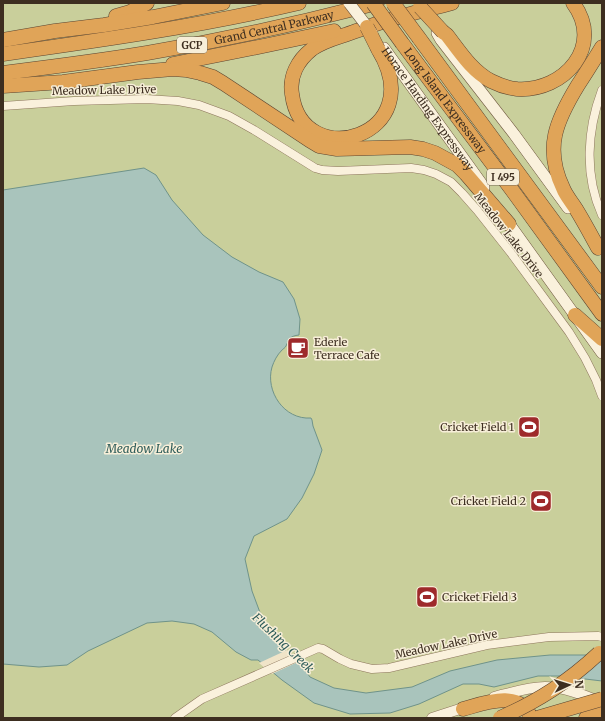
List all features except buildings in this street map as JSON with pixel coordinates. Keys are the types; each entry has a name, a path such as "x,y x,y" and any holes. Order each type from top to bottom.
{"highway":[{"path":"55,31 122,15 147,3"},
{"path":"3,40 153,17 223,3"},
{"name":"Grand Central Parkway","path":"3,54 174,29 299,3"},
{"name":"Long Island Expressway","path":"373,3 602,314"},
{"name":"Grand Central Parkway","path":"3,73 108,59 193,45 284,26 377,3"},
{"name":"Long Island Expressway","path":"393,3 602,287"},
{"path":"367,27 381,48 390,76 391,84 389,104 379,121 363,134 339,138 322,135 306,125 299,115 292,97 292,78 297,65 301,60 311,50 325,41 384,21 452,3"},
{"path":"419,5 440,33 447,35 470,64 485,77 500,85 516,89 532,88 548,84 564,75 574,64 581,52 584,30 580,15 573,3"},
{"path":"138,72 384,21"},
{"path":"600,250 575,207 563,190 556,169 554,139 557,125 564,109 602,47"},
{"path":"3,86 70,81 138,72 180,70 207,74 319,146 345,150 410,147 436,153 457,165 509,224"},
{"path":"524,181 564,222 602,273"},
{"path":"575,314 602,339"},
{"path":"500,718 552,691 579,671 602,650"},
{"path":"537,718 602,699"},
{"path":"463,708 507,700 523,706 531,718"},
{"path":"586,718 602,713"}],"main road":[{"path":"349,3 367,27"},
{"path":"440,33 441,40 514,134 600,250"},
{"name":"Horace Harding Expressway","path":"381,48 483,184 509,224 602,353"}],"street":[{"path":"602,90 593,120 590,143 592,186 602,215"},
{"name":"Meadow Lake Drive","path":"3,106 138,99 178,101 199,105 229,116 315,168 322,170 338,171 411,168 436,174 451,182 462,193 511,253 585,358 602,396"},
{"name":"Meadow Lake Drive","path":"174,718 202,698 318,648 323,649 352,664 372,669 389,668 487,645 550,637 602,637"},
{"path":"432,718 491,698 527,689 544,687 573,692 602,702"}],"green space":[{"path":"3,3 602,3 602,718 3,718"}],"water":[{"name":"Meadow Lake","path":"144,168 156,175 172,200 203,235 232,257 259,272 283,282 294,299 300,319 299,335 290,338 286,347 279,354 272,367 271,385 274,394 285,409 301,417 311,418 322,450 314,474 302,498 287,519 254,536 245,559 252,591 268,634 302,666 310,677 334,688 366,693 412,687 450,671 497,660 550,655 586,655 602,659 602,681 560,676 538,676 494,687 479,684 463,684 419,704 390,713 350,714 314,703 282,680 258,660 251,660 236,652 212,632 194,624 172,621 147,623 88,651 67,665 39,667 3,664 3,190"}],"pier":[{"path":"287,650 300,661 272,674 259,663"}],"place":[{"name":"Ederle Terrace Cafe","path":"298,348"},
{"name":"Cricket Field 1","path":"529,427"},
{"name":"Cricket Field 2","path":"541,501"},
{"name":"Cricket Field 3","path":"427,597"}],"water label":[{"name":"Flushing Creek","path":"283,643"}]}
